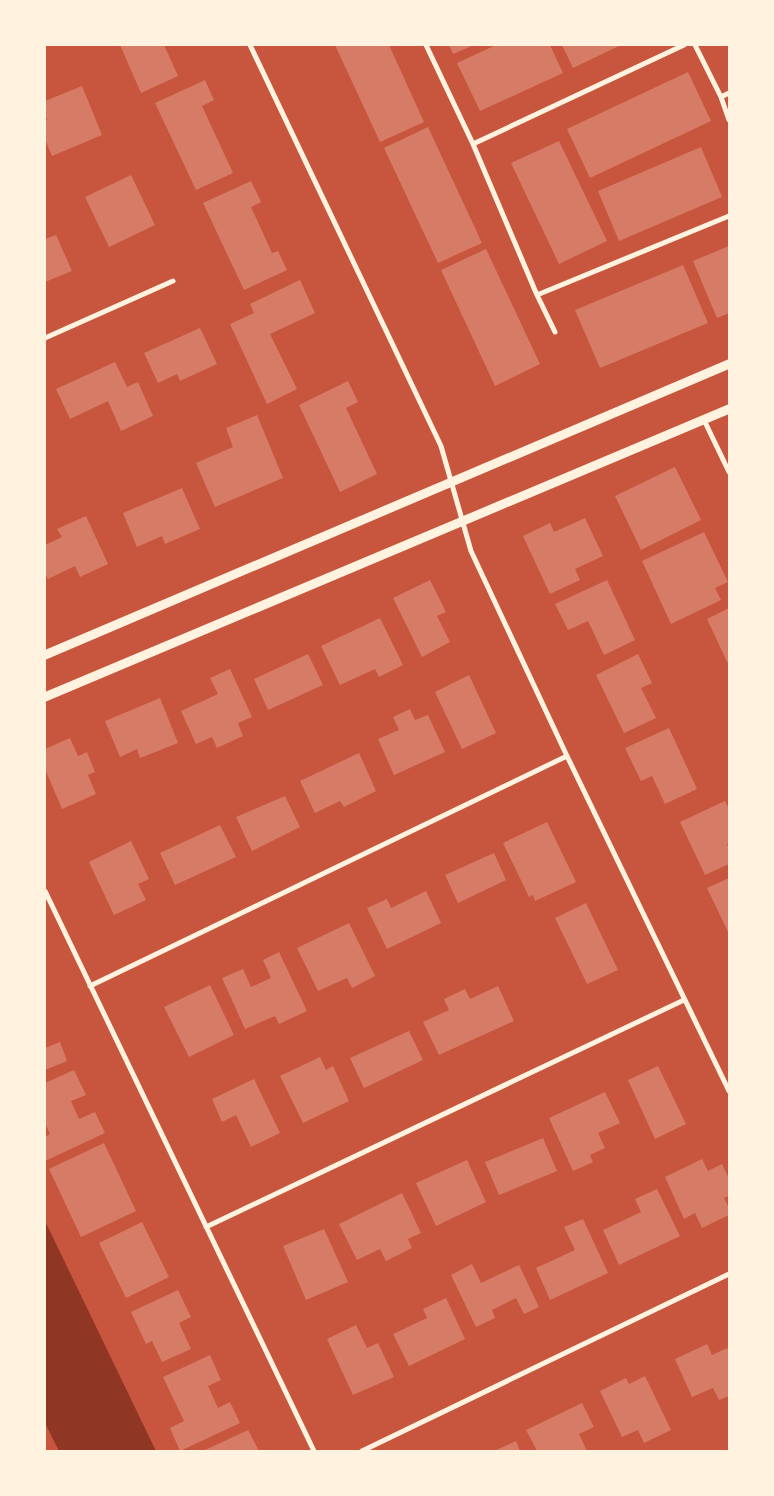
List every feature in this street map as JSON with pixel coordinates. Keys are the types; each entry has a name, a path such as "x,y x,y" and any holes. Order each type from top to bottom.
{"street":[{"path":"250,45 440,446 471,551 567,756 729,1091"},
{"path":"426,45 473,144 537,295 555,332"},
{"path":"473,144 684,45"},
{"path":"695,45 729,120"},
{"path":"720,97 729,93"},
{"path":"537,295 729,216"},
{"path":"45,338 173,281"},
{"path":"45,655 729,364"},
{"path":"45,697 729,409"},
{"path":"704,420 729,472"},
{"path":"90,986 567,756"},
{"path":"45,891 314,1451"},
{"path":"206,1228 684,1000"},
{"path":"362,1451 729,1274"}],"shaded area":[{"path":"45,1221 156,1451 59,1451 45,1423"}],"building":[{"path":"120,45 164,45 178,76 141,93"},
{"path":"335,45 389,45 424,122 380,142"},
{"path":"449,45 474,45 453,54"},
{"path":"496,45 550,45 563,73 480,111 457,63"},
{"path":"562,45 621,45 573,68"},
{"path":"688,72 711,121 590,178 567,129"},
{"path":"205,80 214,100 202,106 233,173 196,190 155,103"},
{"path":"82,86 102,135 52,156 45,139 45,121 47,120 45,101"},
{"path":"428,127 482,243 438,263 384,148"},
{"path":"559,141 607,241 559,264 511,163"},
{"path":"701,147 722,197 619,241 598,191"},
{"path":"131,175 155,225 109,247 85,197"},
{"path":"251,181 261,202 251,207 272,253 278,251 287,270 244,290 203,203"},
{"path":"56,235 72,271 45,282 45,239"},
{"path":"729,246 729,313 717,318 693,261"},
{"path":"486,249 540,364 495,386 441,270"},
{"path":"683,265 708,323 600,368 575,310"},
{"path":"300,280 315,313 270,334 297,389 267,404 230,324 254,313 250,304"},
{"path":"200,328 217,364 180,381 177,374 158,383 144,353"},
{"path":"115,362 127,387 138,382 153,416 121,431 108,401 70,419 56,389"},
{"path":"348,381 358,402 346,408 377,474 340,492 299,405"},
{"path":"257,415 283,478 215,507 196,463 233,447 226,428"},
{"path":"675,467 701,520 641,550 615,496"},
{"path":"182,488 200,529 165,544 162,536 137,547 123,513"},
{"path":"86,516 108,564 80,577 75,566 48,579 45,573 45,545 62,537 57,529"},
{"path":"585,518 603,556 575,569 580,580 550,594 523,536 550,523 554,532"},
{"path":"704,532 728,582 715,588 721,600 671,624 642,561"},
{"path":"430,580 446,612 437,616 450,642 422,657 393,598"},
{"path":"607,580 635,640 604,655 588,621 568,630 555,604"},
{"path":"729,608 729,666 707,619"},
{"path":"380,618 403,665 379,677 375,669 340,685 321,646"},
{"path":"308,654 323,685 268,710 254,679"},
{"path":"638,654 652,683 641,688 656,718 624,733 596,675"},
{"path":"230,669 252,717 238,723 243,736 217,748 212,737 196,744 181,711 218,694 210,678"},
{"path":"469,675 496,733 462,749 435,692"},
{"path":"160,698 178,743 140,758 137,749 120,757 105,721"},
{"path":"410,709 415,720 428,715 445,752 394,775 378,739 399,730 393,717"},
{"path":"669,728 697,789 665,804 652,776 641,781 625,748"},
{"path":"70,738 78,756 87,752 95,772 88,775 96,794 62,809 45,769 45,749"},
{"path":"359,753 376,791 344,807 340,801 315,813 300,781"},
{"path":"285,796 300,827 252,851 236,817"},
{"path":"725,801 729,809 729,843 727,844 729,864 705,875 680,822"},
{"path":"547,822 576,882 535,901 533,895 529,897 503,843"},
{"path":"220,825 236,857 175,885 160,853"},
{"path":"131,841 149,879 138,884 146,900 114,915 89,862"},
{"path":"494,853 506,880 458,903 445,875"},
{"path":"729,878 729,934 707,888"},
{"path":"426,891 441,923 387,949 367,908 387,899 391,908"},
{"path":"586,903 618,970 587,984 555,918"},
{"path":"349,923 375,976 352,988 347,978 318,991 297,948"},
{"path":"279,952 307,1011 279,1024 275,1016 245,1029 222,978 243,969 251,987 271,978 263,960"},
{"path":"210,985 234,1035 189,1057 164,1007"},
{"path":"498,986 514,1021 439,1055 423,1022 449,1010 444,999 465,989 470,999"},
{"path":"409,1031 423,1060 364,1088 350,1058"},
{"path":"60,1042 67,1061 45,1070 45,1048"},
{"path":"320,1057 326,1070 333,1066 349,1101 303,1123 280,1076"},
{"path":"658,1066 686,1124 655,1139 628,1080"},
{"path":"74,1070 86,1095 71,1101 79,1119 95,1112 105,1133 45,1161 45,1137 50,1134 45,1123 45,1083"},
{"path":"254,1079 280,1133 251,1147 236,1115 222,1122 212,1099"},
{"path":"605,1092 620,1123 598,1133 605,1148 590,1155 593,1162 573,1171 549,1118"},
{"path":"543,1138 557,1171 499,1195 485,1162"},
{"path":"104,1143 136,1211 81,1237 49,1169"},
{"path":"702,1159 708,1171 722,1164 729,1179 729,1196 724,1198 729,1208 729,1215 702,1228 695,1213 684,1219 665,1177"},
{"path":"467,1160 486,1202 436,1226 416,1183"},
{"path":"657,1189 680,1236 619,1265 603,1230 641,1212 635,1199"},
{"path":"402,1193 421,1233 408,1239 412,1248 386,1261 380,1249 357,1260 339,1224"},
{"path":"583,1219 608,1273 550,1300 536,1268 575,1250 564,1227"},
{"path":"142,1222 169,1277 126,1298 99,1243"},
{"path":"324,1229 348,1282 306,1300 283,1246"},
{"path":"472,1264 481,1283 519,1265 539,1307 524,1314 516,1298 492,1310 495,1318 476,1327 451,1275"},
{"path":"178,1290 191,1317 179,1323 191,1349 162,1362 152,1341 146,1344 131,1312"},
{"path":"446,1298 465,1339 409,1366 393,1334 427,1318 423,1309"},
{"path":"356,1325 367,1348 378,1343 394,1377 353,1395 327,1339"},
{"path":"707,1344 712,1355 727,1348 729,1352 729,1396 719,1400 713,1388 692,1397 675,1359"},
{"path":"210,1355 221,1380 208,1386 218,1408 230,1402 240,1423 180,1451 170,1428 184,1421 163,1377"},
{"path":"645,1376 671,1430 644,1443 638,1430 622,1437 600,1391 626,1378 629,1384"},
{"path":"582,1403 594,1427 579,1434 587,1451 537,1451 526,1430"},
{"path":"248,1430 259,1451 203,1451"},
{"path":"516,1441 520,1451 494,1451"}]}
